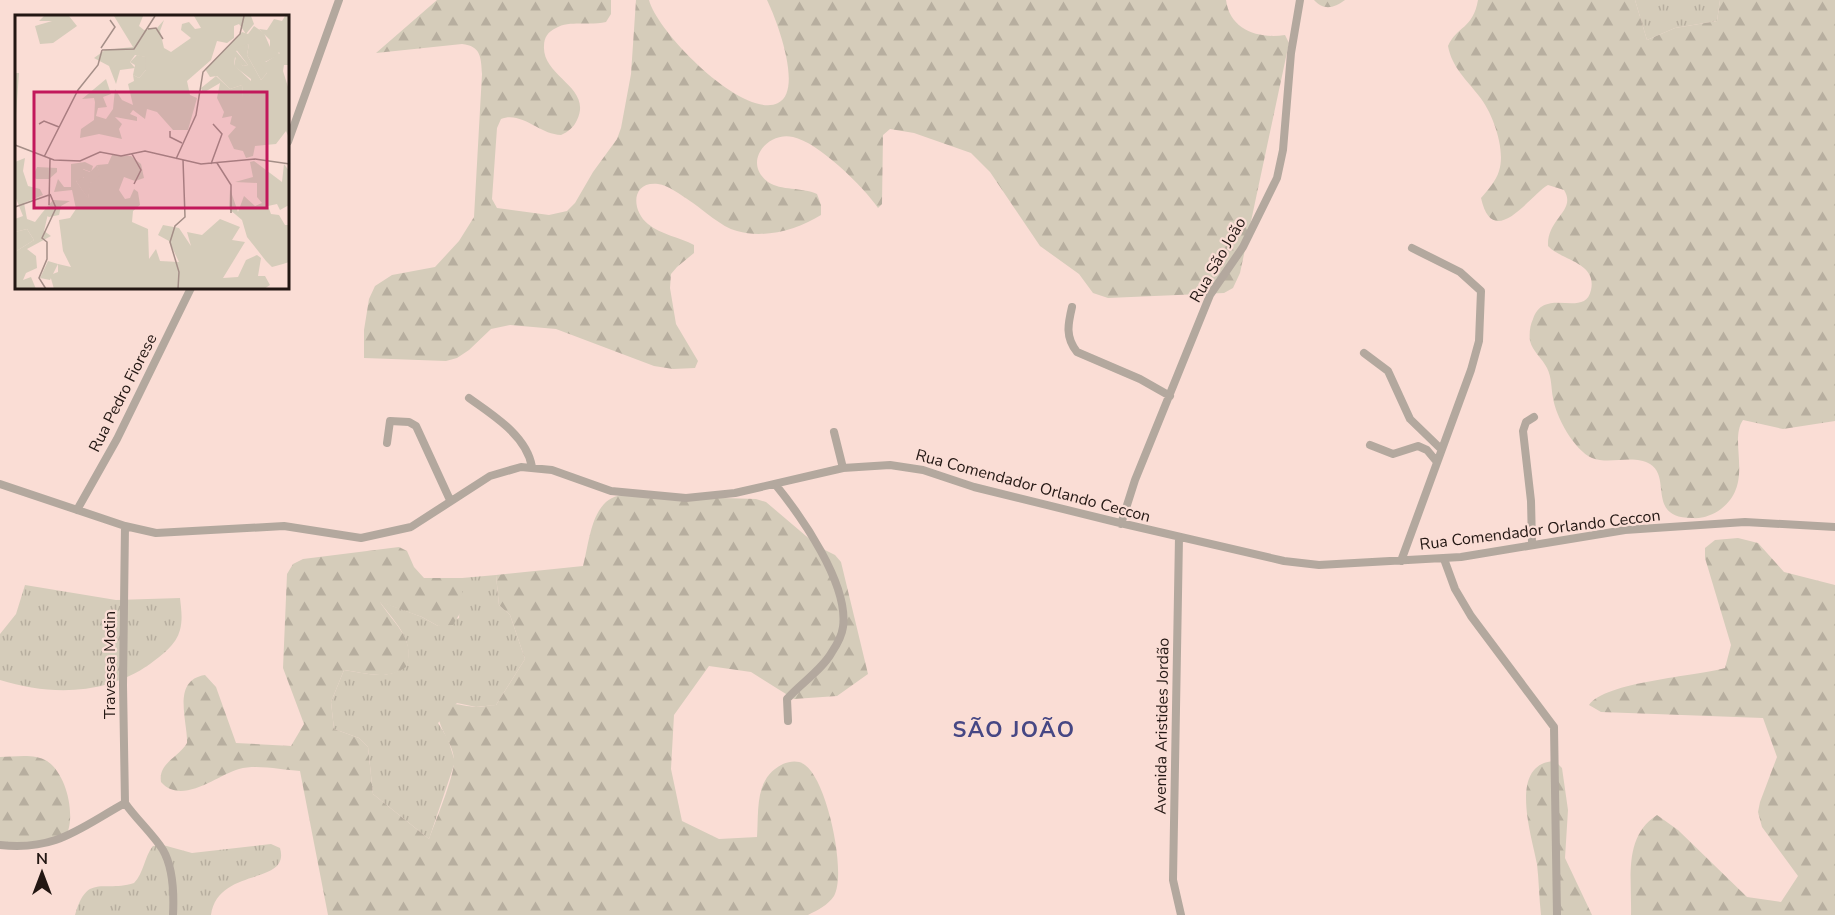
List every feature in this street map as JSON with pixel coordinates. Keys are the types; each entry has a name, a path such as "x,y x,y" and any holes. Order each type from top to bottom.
{"street":[{"path":"290,136 339,0"},
{"name":"Rua São João","path":"1121,524 1135,480 1210,295 1243,247 1277,178 1283,150 1291,53 1300,0"},
{"path":"1401,561 1471,370 1479,341 1481,291 1460,272 1412,248"},
{"name":"Rua Pedro Fiorese","path":"77,510 117,439 190,290"},
{"path":"1072,307 1067,331 1069,343 1077,352 1140,379 1170,396"},
{"path":"1364,353 1388,371 1410,419 1441,449"},
{"path":"469,398 493,416 525,446 531,455 532,467"},
{"path":"1532,543 1531,501 1523,431 1526,422 1534,417"},
{"path":"387,443 390,421 409,422 416,426 450,500"},
{"path":"834,432 843,468"},
{"path":"1370,445 1393,454 1414,446 1423,447 1437,462"},
{"name":"Rua Comendador Orlando Ceccon","path":"0,484 125,526 156,533 284,526 361,537 411,527 490,476 508,470 532,467 552,470 611,491 642,496 708,498 843,468 874,464 911,466 974,488 1284,561 1319,566 1444,558 1625,530 1742,522 1835,527"},
{"path":"775,484 801,519 828,568 840,591 843,614 843,628 832,654 787,699 788,721"},
{"name":"Travessa Motin","path":"125,526 123,684 125,803"},
{"name":"Avenida Aristides Jordão","path":"1179,537 1173,880 1181,915"},
{"path":"1444,558 1455,588 1471,616 1554,728 1557,915"},
{"path":"0,845 38,847 58,840 125,803 163,849 168,860 173,915"}],"green space":[{"path":"437,0 611,0 611,14 606,22 561,26 551,31 545,40 546,57 551,66 573,90 578,99 580,109 572,127 561,135 553,134 509,117 501,119 497,128 492,199 497,208 549,215 567,211 575,203 593,172 617,139 631,74 636,0 649,0 655,14 668,32 703,70 744,99 763,105 778,103 785,96 789,84 786,54 767,0 1226,0 1233,19 1239,25 1256,34 1285,35 1289,43 1240,273 1233,288 1224,293 1108,298 1093,293 1079,274 1040,246 990,172 971,153 914,133 890,129 883,135 882,204 878,208 852,178 827,156 803,141 783,136 774,139 761,150 757,166 761,174 773,185 817,194 821,205 821,215 802,225 780,232 758,234 737,231 725,226 666,186 649,184 638,192 636,198 639,211 648,224 694,245 694,253 671,274 670,288 676,324 698,361 695,368 673,369 654,366 556,329 510,325 491,329 469,350 457,358 446,361 364,358 364,330 369,299 375,286 392,275 435,267 459,241 474,217 482,74 479,53 473,47 462,44 376,53"},
{"path":"1314,0 1345,0 1337,5 1325,7"},
{"path":"1478,0 1635,0 1647,40 1675,28 1717,21 1720,0 1835,0 1835,421 1783,429 1743,420 1738,440 1737,487 1731,499 1711,515 1692,518 1678,516 1669,511 1664,504 1656,470 1650,464 1636,460 1592,458 1573,441 1558,414 1549,372 1530,341 1531,324 1538,309 1546,305 1581,302 1587,298 1591,290 1591,281 1589,273 1584,268 1548,246 1552,228 1567,204 1564,190 1548,185 1512,216 1503,220 1494,220 1487,213 1481,198 1494,182 1499,171 1501,153 1497,132 1484,103 1456,67 1448,46 1456,34 1469,22"},
{"path":"1635,0 1720,0 1717,21 1675,28 1647,40"},
{"path":"622,495 756,499 766,502 819,547 835,555 841,562 868,674 837,696 794,699 751,672 709,666 674,715 671,769 682,821 719,839 757,837 760,796 767,778 774,770 783,764 797,762 803,763 813,774 821,789 833,828 838,868 834,896 819,909 808,915 328,915 300,771 261,767 239,769 200,787 179,791 169,789 161,782 161,775 166,765 187,743 184,703 188,685 195,678 205,675 216,687 236,743 291,746 304,724 283,668 287,574 293,564 303,559 399,547 407,551 414,567 424,578 462,578 462,610 453,625 438,626 422,617 380,602 406,640 409,657 406,667 384,675 344,670 331,702 334,729 359,738 368,747 373,794 429,839 448,788 454,761 452,748 440,725 438,712 451,704 476,707 496,705 525,659 510,615 499,605 496,575 583,566 590,534 598,513 612,498"},
{"path":"1738,538 1758,543 1784,572 1835,585 1835,915 1631,915 1631,873 1634,847 1646,824 1657,815 1678,830 1747,897 1781,902 1798,876 1762,827 1758,812 1777,757 1763,718 1601,712 1589,705 1598,697 1631,685 1725,668 1731,645 1705,558 1705,548 1715,540"},
{"path":"496,575 499,605 510,615 525,659 496,705 476,707 457,703 438,723 448,739 455,762 429,839 373,794 368,747 359,738 334,729 331,702 344,670 384,675 399,671 406,666 408,648 406,640 379,601 422,617 438,626 459,618 462,578"},
{"path":"25,585 116,600 180,598 182,618 180,630 172,645 150,664 115,682 97,687 78,690 39,689 0,680 0,634 16,614"},
{"path":"0,757 36,757 47,761 54,767 65,786 70,808 70,819 65,838 0,849"},
{"path":"1555,761 1562,768 1568,810 1565,858 1592,915 1541,915 1537,864 1526,803 1527,787 1531,774 1540,765"},
{"path":"271,844 280,848 280,860 275,868 226,889 216,900 211,915 75,915 85,893 91,889 134,883 153,846 163,845 192,853"}],"district":[{"name":"SÃO JOÃO","path":"1014,730"}]}
